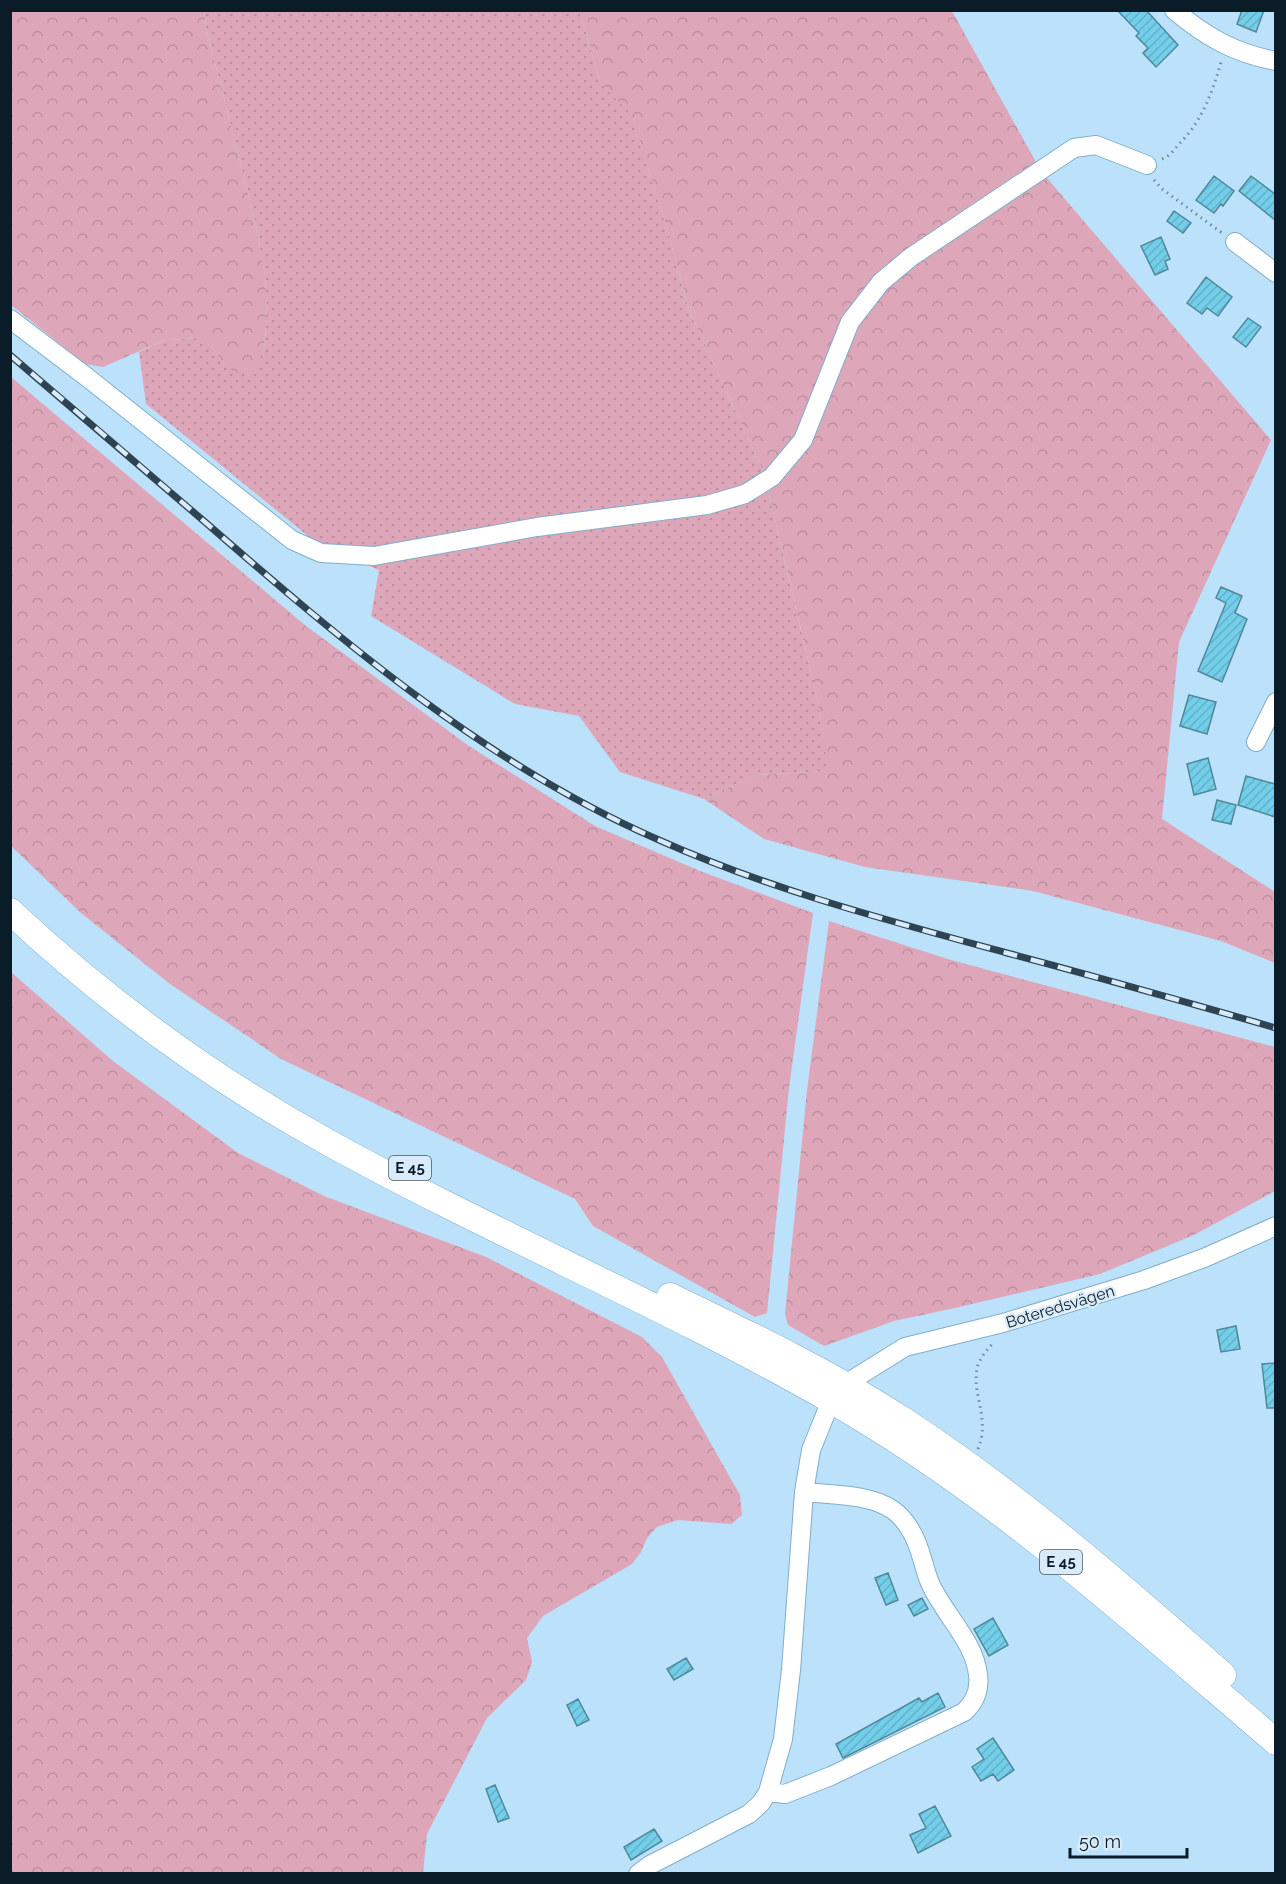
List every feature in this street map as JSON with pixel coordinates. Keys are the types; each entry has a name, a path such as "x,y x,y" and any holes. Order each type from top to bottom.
{"highway":[{"name":"E 45","path":"10,892 84,957 146,1007 270,1092 402,1164 769,1344 840,1394 892,1437 947,1473 1010,1520 1275,1742"},
{"name":"E 45","path":"10,911 139,1019 263,1104 330,1143 696,1329 903,1420 968,1465 1039,1519 1142,1604 1275,1721"}],"street":[{"path":"1174,10 1198,30 1226,46 1251,56 1275,61"},
{"path":"10,319 292,540 321,553 374,556 537,527 707,505 745,494 772,477 803,440 850,322 880,282 911,258 1074,148 1096,145 1147,165"},
{"path":"1235,243 1275,273"},
{"path":"1256,742 1275,702"},
{"name":"Boteredsvägen","path":"840,1394 852,1380 904,1347 1003,1323 1144,1280 1204,1258 1275,1226"},
{"path":"638,1874 650,1865 749,1814 761,1803 768,1792 783,1739 791,1670 804,1492 811,1450 820,1424 840,1394"},
{"path":"768,1792 785,1794 831,1776 964,1712 972,1705 978,1683 976,1667 963,1637 931,1585 918,1545 901,1518 894,1511 876,1503 804,1492"}],"path":[{"path":"1226,46 1213,92 1204,111 1188,135 1167,157 1147,165 1152,177 1162,189 1235,243"}],"green space":[{"path":"10,11 204,11 206,27 255,221 265,275 267,315 264,349 257,366 251,372 238,373 225,366 213,348 199,338 165,340 103,367 85,364 11,305"},
{"path":"204,11 580,11 600,83 631,113 667,228 689,310 764,473 818,702 829,771 756,775 704,799 620,772 579,716 515,704 371,616 379,570 319,545 146,404 139,352 165,340 200,338 213,348 225,366 264,349 267,315 265,275 255,221 206,27"},
{"path":"580,11 952,11 1041,171 1271,440 1179,642 1162,819 1275,892 1275,963 1221,941 1033,891 865,867 764,839 704,799 756,775 828,771 818,702 764,473 689,310 667,228 631,114 600,83"},
{"path":"11,377 306,626 469,746 595,826 700,871 813,913 789,1088 767,1313 755,1317 593,1226 575,1199 281,1059 170,984 81,913 11,846"},
{"path":"829,921 951,960 1275,1047 1275,1191 1194,1235 1100,1274 894,1321 824,1346 788,1325 785,1314 807,1090"},
{"path":"11,972 113,1061 238,1153 324,1196 486,1257 642,1337 662,1357 740,1495 742,1515 731,1524 678,1520 657,1527 647,1538 632,1564 543,1616 527,1638 532,1662 526,1680 487,1718 427,1834 423,1873 11,1873"}],"building":[{"path":"1117,10 1146,10 1178,45 1156,67 1143,53 1148,48 1136,36 1139,33"},
{"path":"1242,10 1264,10 1256,32 1237,24"},
{"path":"1214,176 1234,191 1223,206 1221,204 1214,213 1196,200"},
{"path":"1251,176 1275,194 1275,220 1239,191"},
{"path":"1174,211 1191,223 1183,233 1167,221"},
{"path":"1161,237 1170,259 1165,261 1168,269 1155,275 1141,246"},
{"path":"1206,277 1232,297 1218,316 1207,308 1202,314 1187,303"},
{"path":"1248,318 1261,327 1246,347 1233,337"},
{"path":"1221,587 1242,596 1235,613 1247,619 1222,682 1198,671 1226,603 1216,598"},
{"path":"1189,695 1216,702 1207,734 1180,726"},
{"path":"1208,758 1216,789 1194,795 1187,764"},
{"path":"1246,776 1275,784 1275,817 1238,805"},
{"path":"1217,800 1236,805 1231,824 1212,820"},
{"path":"1236,1326 1240,1349 1221,1352 1217,1330"},
{"path":"1275,1363 1275,1408 1267,1408 1262,1364"},
{"path":"888,1573 898,1600 886,1605 875,1578"},
{"path":"922,1598 928,1609 914,1616 908,1605"},
{"path":"993,1618 1008,1645 989,1656 974,1629"},
{"path":"686,1658 693,1669 674,1680 667,1669"},
{"path":"938,1693 945,1707 843,1758 836,1744 919,1698 922,1702"},
{"path":"578,1699 589,1720 577,1726 567,1705"},
{"path":"993,1738 1014,1770 998,1781 993,1774 981,1781 972,1767 984,1759 977,1749"},
{"path":"495,1785 509,1818 498,1822 486,1789"},
{"path":"935,1806 951,1836 918,1853 910,1835 926,1828 919,1814"},
{"path":"654,1829 662,1841 631,1860 624,1847"}],"railway":[{"path":"10,355 257,567 420,699 477,739 596,810 701,858 787,889 919,929 1276,1028"}]}
